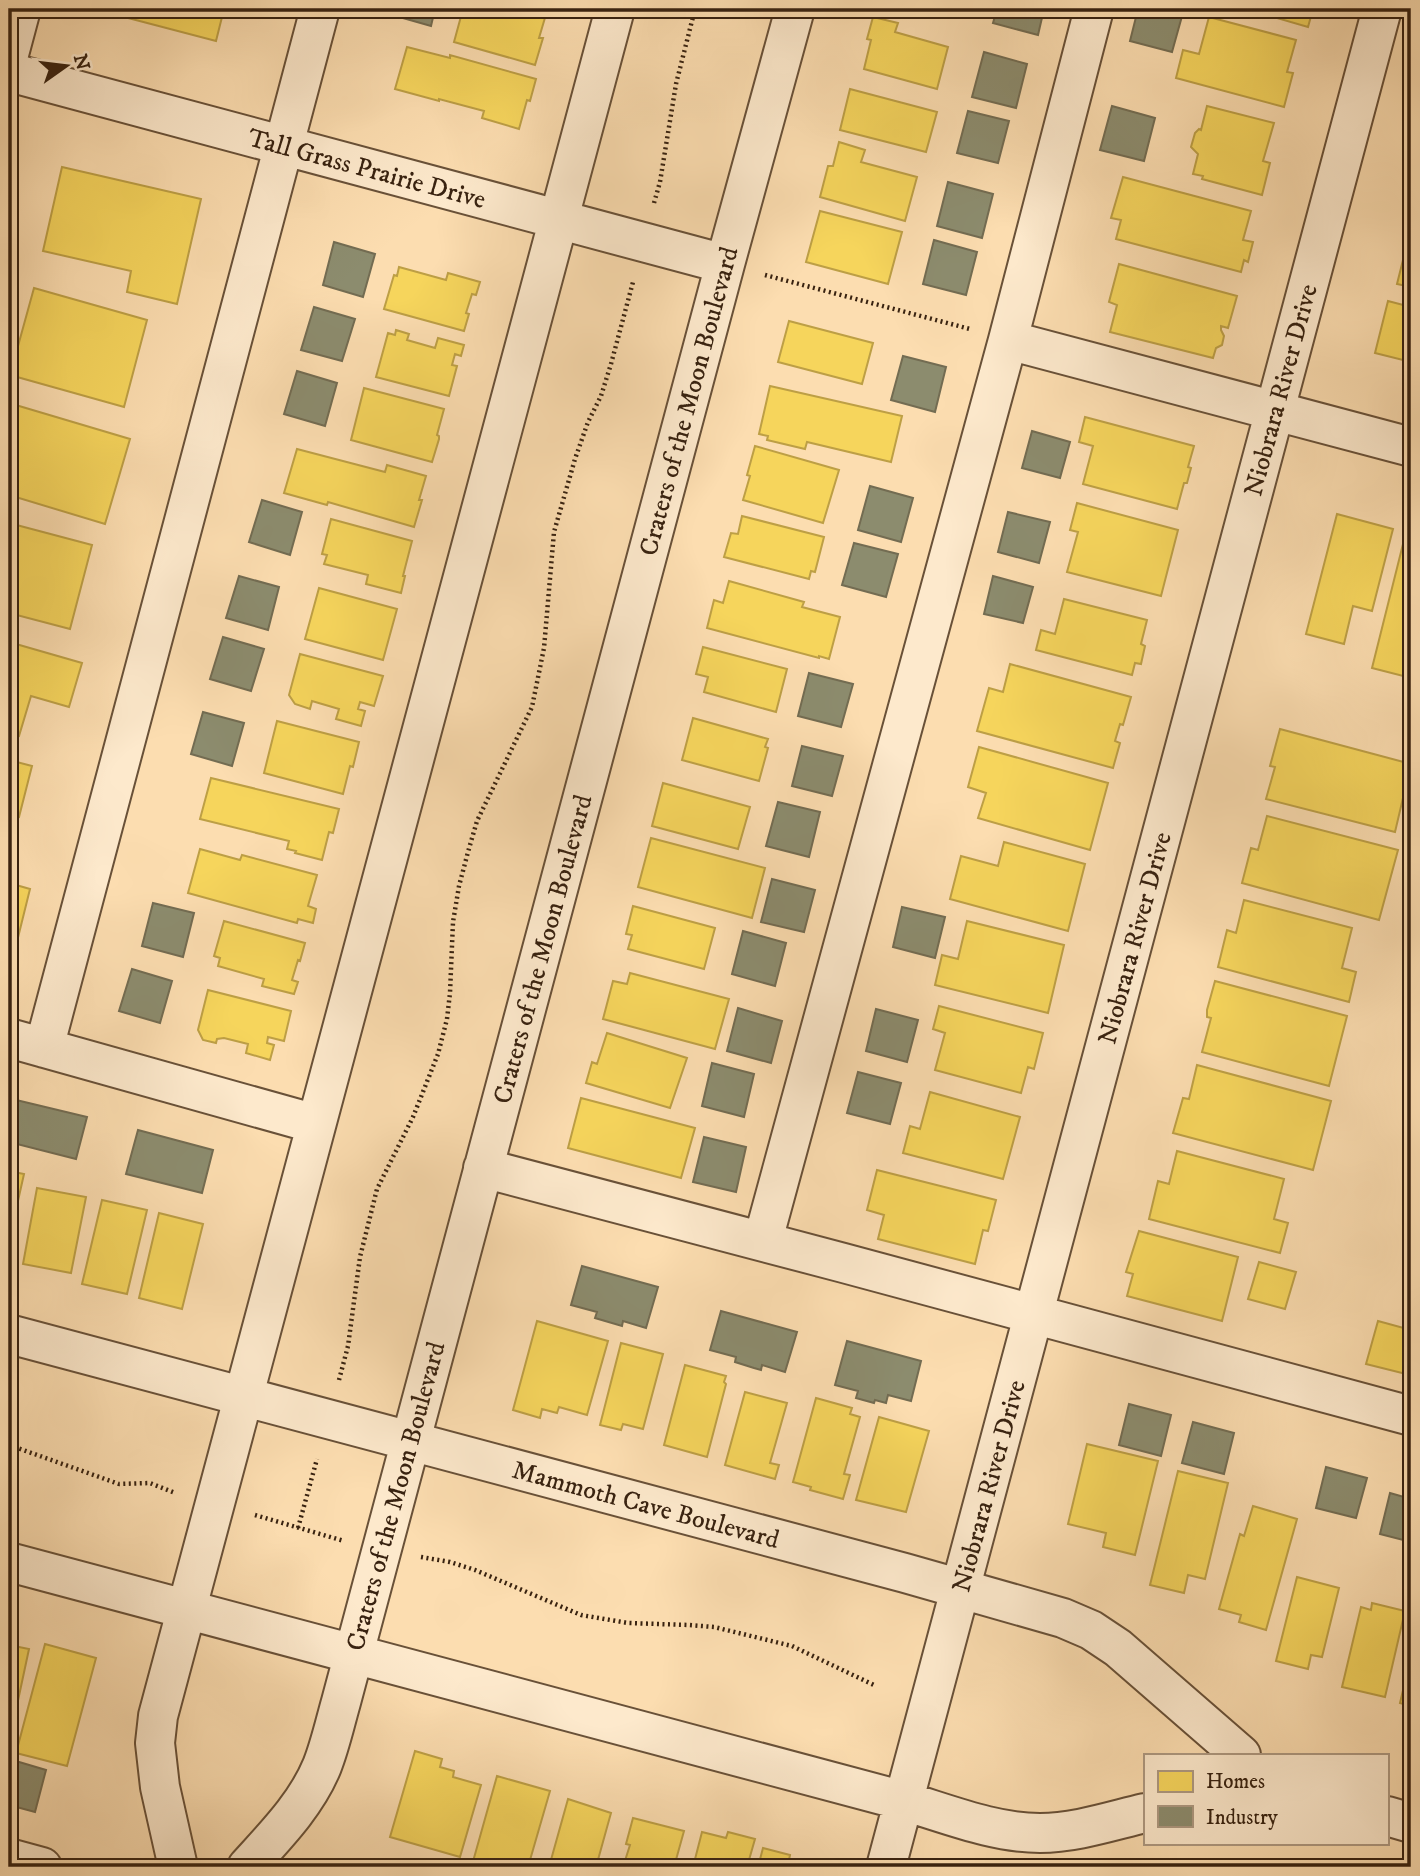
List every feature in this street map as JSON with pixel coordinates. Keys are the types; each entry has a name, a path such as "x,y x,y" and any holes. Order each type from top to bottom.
{"street":[{"path":"9,54 21,9"},
{"path":"316,1124 26,1043 284,145 320,9"},
{"path":"178,1867 160,1787 155,1743 158,1716 615,9"},
{"name":"Craters of the Moon Boulevard","path":"247,1867 298,1808 323,1764 795,9"},
{"path":"763,1240 1008,340 1094,9"},
{"name":"Niobrara River Drive","path":"887,1867 1382,9"},
{"name":"Tall Grass Prairie Drive","path":"9,72 725,264"},
{"path":"1008,340 1411,447"},
{"path":"483,1168 763,1240 1411,1416"},
{"name":"Mammoth Cave Boulevard","path":"9,1334 1063,1618 1091,1630 1118,1648 1240,1754"},
{"path":"9,1562 979,1823 1024,1832 1058,1832 1144,1814"},
{"path":"1388,1816 1411,1823"},
{"path":"9,1858 42,1867"}],"path":[{"path":"652,211 660,182 676,84 695,9"},
{"path":"337,1384 348,1346 360,1257 373,1202 414,1117 438,1054 447,1019 453,922 468,852 477,821 532,707 544,649 554,532 575,459 601,396 635,274"},
{"path":"764,274 1008,340"},
{"path":"9,1445 119,1484 150,1483 173,1492"},
{"path":"298,1528 319,1453"},
{"path":"246,1513 352,1543"},
{"path":"413,1555 462,1566 560,1607 596,1618 628,1623 714,1627 792,1646 876,1686"}],"building: Homes":[{"path":"110,9 224,9 216,41 109,13"},
{"path":"463,9 547,11 535,65 454,42"},
{"path":"933,9 962,9 960,16"},
{"path":"1246,9 1313,9 1308,27"},
{"path":"873,17 898,23 895,32 948,47 937,89 864,69 871,40 867,39"},
{"path":"1209,17 1296,40 1287,72 1293,73 1284,107 1176,78 1183,50 1199,54"},
{"path":"407,47 450,58 450,55 536,79 519,129 482,118 484,111 395,89"},
{"path":"850,89 937,112 926,152 840,130"},
{"path":"1207,106 1274,123 1263,161 1270,163 1262,195 1202,179 1203,176 1193,174 1198,154 1191,147 1195,133 1201,130"},
{"path":"839,142 865,150 861,162 917,177 905,221 820,197 828,166 833,166"},
{"path":"62,167 201,199 177,304 127,292 131,271 43,251"},
{"path":"1123,177 1251,211 1243,240 1253,242 1248,262 1244,260 1241,272 1116,239 1121,220 1111,218"},
{"path":"820,211 902,232 888,284 806,262"},
{"path":"1411,228 1411,287 1397,284"},
{"path":"1119,264 1237,296 1228,328 1221,326 1224,336 1222,345 1216,348 1213,358 1110,332 1117,305 1109,302"},
{"path":"399,267 446,280 448,273 480,282 476,295 472,294 464,331 384,309"},
{"path":"34,288 147,320 124,407 10,375"},
{"path":"1388,301 1411,307 1411,362 1375,353"},
{"path":"789,321 873,343 862,384 778,362"},
{"path":"396,330 409,334 407,340 435,348 438,338 464,345 461,356 455,354 452,365 457,366 449,396 376,377 388,333 395,335"},
{"path":"770,386 902,416 891,462 807,442 805,449 767,440 768,436 759,434"},
{"path":"364,388 444,409 432,462 351,440"},
{"path":"9,403 130,439 105,524 9,495"},
{"path":"1085,417 1194,446 1187,483 1184,483 1177,509 1083,484 1093,446 1079,442"},
{"path":"755,446 839,470 823,523 743,500"},
{"path":"297,449 385,472 387,465 426,476 414,527 328,502 327,505 284,493"},
{"path":"1077,503 1178,530 1161,596 1067,572 1078,532 1070,530"},
{"path":"1337,514 1393,529 1372,611 1353,606 1344,644 1306,634"},
{"path":"742,516 824,537 815,572 811,571 809,579 724,557 731,533 738,534"},
{"path":"331,519 412,541 401,593 366,584 368,575 324,564 327,555 322,554"},
{"path":"9,523 92,545 70,629 9,613"},
{"path":"1405,536 1411,538 1411,678 1372,668"},
{"path":"729,581 804,602 802,607 840,617 829,659 707,628 714,600 723,603"},
{"path":"319,588 397,609 383,660 305,639"},
{"path":"1064,599 1147,620 1141,644 1145,646 1141,664 1135,663 1132,675 1036,650 1041,630 1055,634"},
{"path":"9,642 82,663 69,707 31,696 19,736 9,733"},
{"path":"703,647 787,669 776,712 704,692 708,677 696,674"},
{"path":"300,654 383,676 374,706 360,702 358,709 365,711 361,726 336,719 339,709 312,701 310,709 295,704 289,695"},
{"path":"1010,664 1131,697 1115,741 1120,743 1113,768 977,731 989,688 1003,692"},
{"path":"693,718 768,739 759,781 682,760"},
{"path":"277,721 359,742 343,794 264,773"},
{"path":"1280,729 1411,764 1395,832 1266,799 1275,767 1270,766"},
{"path":"979,747 1108,783 1090,850 978,818 986,793 968,787"},
{"path":"9,760 32,766 19,817 9,814"},
{"path":"211,778 339,809 333,833 329,832 322,860 287,849 289,841 200,819"},
{"path":"663,783 750,807 738,849 652,826"},
{"path":"1267,816 1398,850 1379,920 1242,883 1251,848 1258,850"},
{"path":"651,838 765,868 752,918 638,887"},
{"path":"1004,842 1085,864 1068,931 950,899 961,856 998,866"},
{"path":"200,849 240,860 242,855 317,875 308,906 316,909 313,923 298,919 297,923 188,893"},
{"path":"9,883 30,889 9,974"},
{"path":"1244,900 1352,928 1342,968 1356,972 1349,1002 1218,967 1227,930 1236,933"},
{"path":"633,906 715,928 704,969 628,949 632,935 626,934"},
{"path":"224,921 305,943 292,980 298,982 294,994 262,986 264,979 218,966 220,958 214,956"},
{"path":"967,921 1064,945 1048,1013 935,985 942,955 958,959"},
{"path":"630,973 729,999 715,1049 603,1019 613,981 627,984"},
{"path":"1215,981 1347,1016 1329,1086 1202,1052 1211,1018 1207,1017 1207,1010"},
{"path":"208,990 291,1011 284,1041 268,1037 267,1043 274,1045 270,1060 246,1053 248,1044 224,1038 217,1039 216,1043 203,1040 198,1030"},
{"path":"939,1006 1043,1033 1034,1069 1028,1067 1021,1093 935,1070 945,1033 933,1029"},
{"path":"607,1033 687,1058 670,1108 586,1083 592,1062 597,1064"},
{"path":"1197,1065 1331,1101 1313,1170 1173,1133 1183,1098 1189,1099"},
{"path":"930,1092 1020,1117 1003,1179 903,1153 910,1126 920,1129"},
{"path":"581,1098 695,1128 681,1178 568,1148"},
{"path":"1177,1151 1284,1179 1274,1219 1288,1223 1280,1253 1149,1219 1158,1181 1169,1184"},
{"path":"877,1170 996,1200 988,1231 983,1230 975,1264 878,1239 884,1215 867,1210"},
{"path":"9,1171 24,1174 9,1241"},
{"path":"37,1188 86,1197 71,1273 23,1264"},
{"path":"102,1200 147,1210 127,1294 82,1284"},
{"path":"159,1213 203,1224 182,1309 139,1298"},
{"path":"1139,1231 1238,1257 1222,1321 1127,1296 1133,1274 1126,1272"},
{"path":"1259,1262 1296,1272 1285,1309 1248,1299"},
{"path":"537,1321 608,1341 587,1415 559,1407 557,1413 542,1409 540,1418 513,1410"},
{"path":"1378,1321 1411,1330 1410,1375 1366,1364"},
{"path":"621,1343 663,1354 643,1429 623,1424 621,1430 600,1425"},
{"path":"685,1365 726,1376 707,1457 664,1445"},
{"path":"745,1392 787,1403 770,1463 779,1465 775,1479 725,1465"},
{"path":"816,1398 852,1408 850,1414 860,1417 844,1474 850,1475 843,1499 810,1490 811,1487 793,1482"},
{"path":"879,1417 929,1431 906,1512 856,1500"},
{"path":"1087,1444 1158,1461 1135,1555 1103,1547 1106,1533 1068,1524"},
{"path":"1178,1471 1228,1483 1205,1579 1188,1575 1184,1593 1150,1585"},
{"path":"1253,1506 1297,1519 1266,1630 1239,1622 1241,1615 1219,1609 1240,1534 1244,1536"},
{"path":"1297,1577 1339,1588 1322,1657 1311,1655 1308,1669 1276,1661"},
{"path":"1372,1603 1405,1611 1385,1697 1342,1687 1361,1607 1371,1610"},
{"path":"45,1644 96,1658 67,1766 16,1753"},
{"path":"9,1645 29,1649 13,1724 9,1723"},
{"path":"1411,1656 1411,1706 1400,1703"},
{"path":"415,1751 442,1759 440,1767 454,1771 453,1777 481,1785 460,1857 390,1837"},
{"path":"497,1776 550,1791 528,1867 472,1865"},
{"path":"568,1799 611,1813 596,1867 549,1867"},
{"path":"633,1818 684,1831 674,1867 623,1867 630,1845 626,1844"},
{"path":"702,1832 726,1838 728,1832 755,1839 747,1867 693,1867"},
{"path":"763,1848 790,1855 788,1865 798,1867 758,1867"}],"building: Industry":[{"path":"391,9 435,9 431,26 389,14"},
{"path":"997,9 1044,9 1038,35 993,23"},
{"path":"1138,9 1184,9 1172,52 1130,41"},
{"path":"984,52 1027,64 1016,108 972,97"},
{"path":"1112,106 1155,118 1144,161 1100,150"},
{"path":"968,111 1009,121 998,163 957,153"},
{"path":"948,182 993,194 982,238 937,226"},
{"path":"934,240 977,252 966,295 923,284"},
{"path":"334,242 375,254 363,297 323,285"},
{"path":"314,307 355,319 342,361 301,350"},
{"path":"903,356 946,367 935,412 891,400"},
{"path":"297,371 337,383 325,426 284,414"},
{"path":"1032,431 1070,442 1060,478 1022,468"},
{"path":"870,486 913,498 901,542 858,530"},
{"path":"262,500 302,512 290,555 249,542"},
{"path":"1008,512 1050,522 1039,563 998,552"},
{"path":"854,543 898,554 886,597 842,585"},
{"path":"239,576 279,587 268,630 226,618"},
{"path":"993,576 1033,587 1023,623 984,614"},
{"path":"223,637 264,649 251,691 210,679"},
{"path":"809,673 853,684 841,727 798,716"},
{"path":"203,712 244,723 232,766 191,754"},
{"path":"802,746 843,756 832,796 792,786"},
{"path":"778,802 820,812 809,857 766,846"},
{"path":"772,879 815,890 804,932 761,922"},
{"path":"153,903 194,913 183,957 142,946"},
{"path":"902,907 945,917 935,958 893,947"},
{"path":"743,931 786,943 775,986 732,974"},
{"path":"132,969 172,981 160,1023 119,1011"},
{"path":"738,1008 782,1021 771,1063 727,1051"},
{"path":"876,1009 918,1020 907,1062 866,1051"},
{"path":"712,1063 754,1074 744,1117 702,1106"},
{"path":"858,1072 901,1083 890,1124 847,1113"},
{"path":"12,1099 87,1117 76,1159 9,1142 9,1111"},
{"path":"138,1130 213,1150 202,1193 126,1174"},
{"path":"704,1137 746,1147 736,1192 693,1182"},
{"path":"582,1266 658,1287 646,1328 623,1321 622,1326 595,1318 597,1312 571,1305"},
{"path":"721,1311 797,1332 785,1372 762,1365 761,1370 754,1368 735,1362 736,1357 710,1350"},
{"path":"847,1341 921,1361 911,1401 888,1395 886,1403 875,1400 874,1403 856,1398 858,1391 835,1385"},
{"path":"1129,1404 1171,1415 1161,1456 1119,1445"},
{"path":"1193,1422 1234,1433 1224,1474 1182,1463"},
{"path":"1326,1467 1367,1478 1356,1518 1316,1508"},
{"path":"1390,1493 1411,1499 1411,1542 1380,1534"},
{"path":"9,1759 46,1770 35,1812 9,1805"}]}
